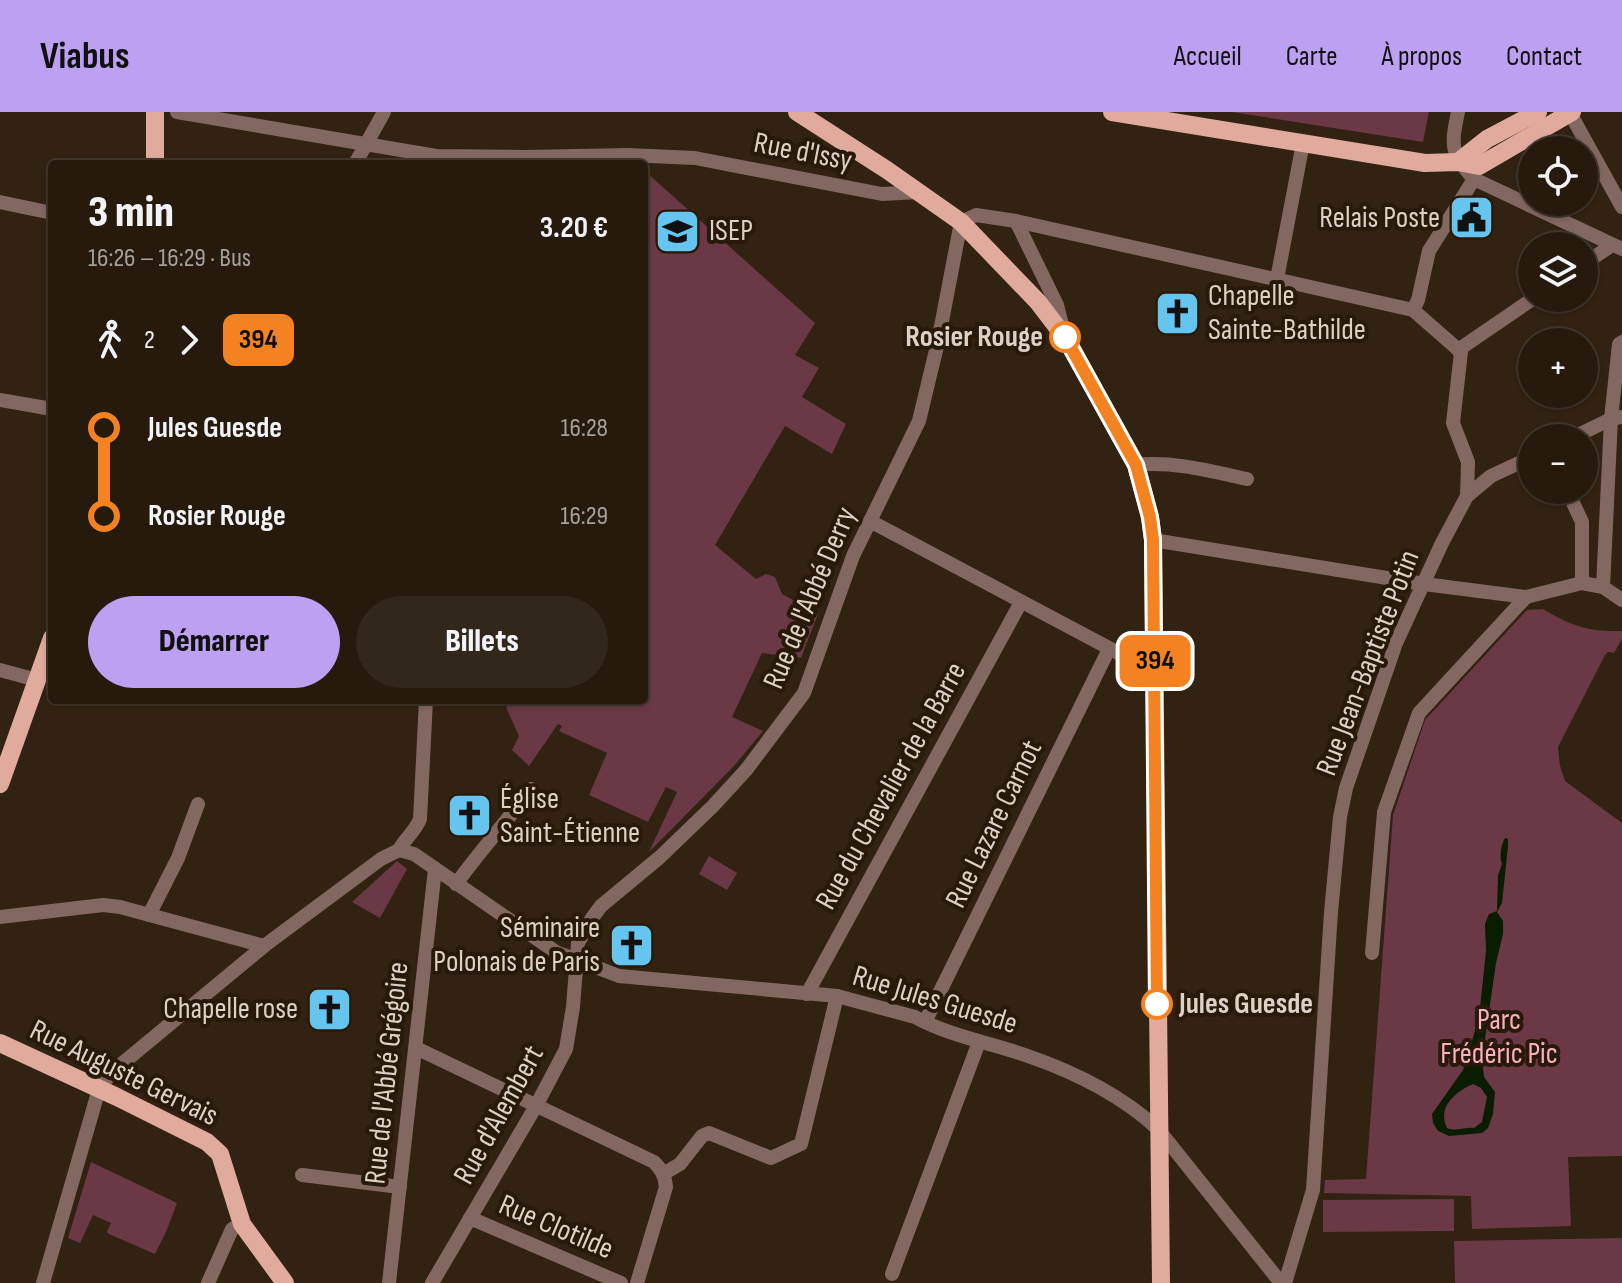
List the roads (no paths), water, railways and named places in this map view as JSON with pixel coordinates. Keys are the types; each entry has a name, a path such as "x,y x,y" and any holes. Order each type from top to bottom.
{"main road":[{"path":"155,112 155,160"},
{"path":"797,112 961,222 1038,302 1065,337 1136,465 1153,540 1161,1283"},
{"path":"1112,112 1425,163 1458,162 1479,166 1571,112"},
{"path":"1458,162 1487,139 1532,114"},
{"path":"1,781 48,649"},
{"name":"Rue Auguste Gervais","path":"0,1043 207,1142 220,1154 242,1224 285,1283"}],"street":[{"name":"Rue d'Issy","path":"177,112 436,156 628,155 695,158 882,194 918,192"},
{"path":"358,160 384,112"},
{"path":"1458,112 1453,140 1458,162 1474,179 1619,247"},
{"path":"1571,112 1622,207"},
{"path":"1277,279 1303,143"},
{"path":"1413,310 1429,251 1474,179"},
{"path":"0,202 48,212"},
{"path":"961,222 976,215 1016,221 1413,310 1461,352 1453,423 1468,462 1467,496"},
{"path":"1016,221 1057,305 1065,337"},
{"name":"Rue de l'Abbé Derry","path":"576,961 578,943 601,906 660,857 721,797 770,740 804,693 853,556 919,421 961,222"},
{"path":"1598,257 1619,247"},
{"path":"1458,350 1518,309"},
{"path":"1603,587 1620,343"},
{"path":"0,400 48,408"},
{"path":"1598,426 1617,418"},
{"path":"1467,496 1491,476 1518,463"},
{"path":"1136,465 1189,466 1247,479"},
{"name":"Rue Jean-Baptiste Potin","path":"1283,1283 1313,1190 1331,912 1340,817 1346,788 1396,643 1467,496"},
{"path":"1574,504 1582,522 1582,583"},
{"path":"870,521 1156,673"},
{"path":"1153,540 1424,584 1526,597 1582,583 1603,587 1622,600"},
{"path":"1372,953 1384,812 1419,713 1526,597"},
{"name":"Rue du Chevalier de la Barre","path":"807,994 1021,602"},
{"name":"Rue Lazare Carnot","path":"925,1022 1109,649"},
{"path":"0,670 37,680"},
{"path":"43,1283 99,1089 112,1072 264,946 381,859 399,850 417,827 420,819 426,704"},
{"path":"456,884 531,789"},
{"path":"149,915 178,858 198,804"},
{"name":"Rue Jules Guesde","path":"399,850 414,854 556,952 619,976 837,996 915,1017 1081,1077 1141,1114 1158,1129 1283,1283"},
{"name":"Rue de l'Abbé Grégoire","path":"389,1283 435,869"},
{"path":"0,917 103,905 264,946"},
{"name":"Rue d'Alembert","path":"432,1283 530,1103 566,1049 576,961"},
{"path":"663,1174 680,1164 699,1138 709,1133 771,1158 801,1144 837,996"},
{"path":"892,1274 979,1042"},
{"path":"416,1048 654,1162 663,1174 666,1187 637,1283"},
{"path":"302,1175 400,1187"},
{"name":"Rue Clotilde","path":"470,1218 621,1283"},
{"path":"208,1283 232,1229 242,1224"}],"place":[{"name":"Relais Poste","path":"1471,218"},
{"name":"ISEP","path":"678,231"},
{"name":"Chapelle Sainte-Bathilde","path":"1177,313"},
{"name":"Rosier Rouge","path":"1065,337"},
{"name":"Église Saint-Étienne","path":"469,816"},
{"name":"Séminaire Polonais de Paris","path":"631,945"},
{"name":"Jules Guesde","path":"1157,1004"},
{"name":"Chapelle rose","path":"329,1009"}],"park label":[{"name":"Parc Frédéric Pic","path":"1499,1037"}]}
